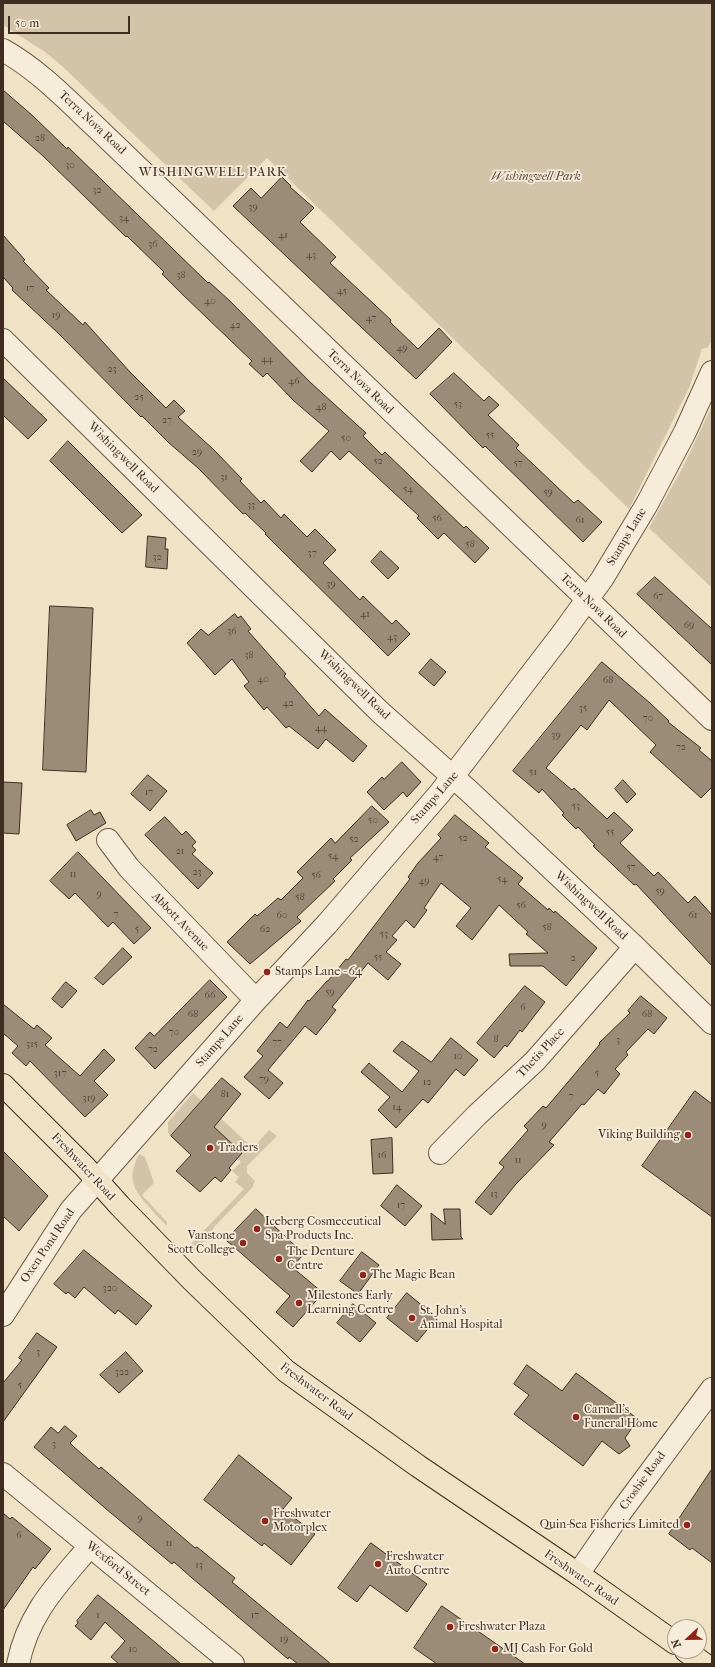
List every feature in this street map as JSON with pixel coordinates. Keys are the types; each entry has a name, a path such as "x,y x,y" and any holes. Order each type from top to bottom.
{"main road":[{"name":"Freshwater Road","path":"3,1085 98,1181 120,1206 192,1280 286,1372 412,1462 578,1574 667,1637"}],"street":[{"name":"Terra Nova Road","path":"3,50 15,57 50,84 99,130 712,719"},
{"name":"Wishingwell Road","path":"3,340 380,712 635,947 712,1023"},
{"name":"Stamps Lane","path":"98,1181 256,1000 327,924 453,778 587,600 628,535 663,474 712,372"},
{"name":"Abbott Avenue","path":"108,840 128,868 256,1000"},
{"name":"Thetis Place","path":"440,1153 477,1114 535,1061 635,947"},
{"name":"Oxen Pond Road","path":"3,1315 71,1210 98,1181"},
{"name":"Crosbie Road","path":"578,1574 620,1513 712,1389"},
{"name":"Wexford Street","path":"3,1474 233,1664"},
{"path":"18,1664 22,1646 40,1606 90,1546"}],"green space":[{"name":"Wishingwell Park","path":"3,3 712,3 712,340 708,347 702,349 689,388 629,509 267,158 214,211 62,66 45,52 3,25"},
{"path":"712,406 712,588 649,528 683,467"},
{"path":"193,1093 253,1148 269,1130 277,1136 247,1166 247,1173 255,1181 252,1188 215,1226 202,1245 194,1253 188,1247 244,1189 235,1182 239,1177 232,1171 241,1162 192,1113 171,1136 168,1133 168,1122"},
{"path":"139,1154 145,1157 154,1183 142,1195 167,1222 167,1226 143,1200 135,1188 132,1176 135,1162"}],"building":[{"path":"3,90 33,116 67,149 68,147 208,283 209,282 230,301 311,383 366,433 363,436 382,455 385,452 464,528 466,526 489,548 475,563 444,533 438,539 417,518 419,516 349,451 340,460 331,451 312,472 300,461 329,431 294,401 267,373 263,377 249,364 252,361 162,274 164,272 43,156 3,121"},
{"path":"282,177 291,186 290,187 314,208 300,222 336,257 330,263 391,320 390,322 418,349 439,328 452,342 416,379 233,206 251,188 261,198"},
{"path":"3,235 25,260 23,261 49,288 46,290 83,325 85,322 130,372 166,408 174,400 185,411 178,417 214,450 242,479 240,481 261,503 264,500 281,518 284,514 307,537 315,529 336,550 323,563 360,600 363,596 392,624 396,620 410,634 388,656 265,534 266,533 245,513 243,514 198,468 169,443 142,416 141,417 58,333 12,290 13,288 3,277"},
{"path":"454,373 484,401 489,396 499,405 488,415 519,445 516,448 574,503 578,500 602,522 583,542 485,446 483,448 430,394"},
{"path":"3,378 47,420 28,439 3,415"},
{"path":"68,441 142,515 122,533 50,461"},
{"path":"148,536 166,538 165,549 168,549 167,569 146,567"},
{"path":"381,551 399,568 388,579 371,562"},
{"path":"655,577 712,629 712,665 637,594"},
{"path":"50,606 93,608 86,772 43,770"},
{"path":"235,614 238,618 241,616 251,629 248,631 286,674 284,676 319,716 325,709 367,746 353,762 326,739 318,749 289,726 286,728 267,707 264,710 244,686 249,682 232,659 215,675 187,643 201,629 208,635"},
{"path":"431,659 446,672 434,686 419,673"},
{"path":"602,662 650,703 669,721 668,722 701,748 699,750 712,761 712,787 701,798 650,752 656,745 609,700 587,730 581,725 546,768 572,790 574,788 607,819 614,812 633,830 620,843 654,876 658,872 688,903 695,896 712,915 712,966 636,884 634,885 593,846 595,845 578,827 576,829 562,815 564,813 542,789 539,793 513,771"},
{"path":"402,762 421,782 407,797 403,792 384,810 367,792 382,777 384,779"},
{"path":"148,775 167,791 150,811 131,794"},
{"path":"623,780 636,794 627,803 615,789"},
{"path":"3,782 22,783 19,834 3,833"},
{"path":"372,806 389,822 350,858 352,860 333,879 335,881 297,917 301,921 250,964 227,942 255,914 257,916 278,898 281,900 303,878 297,872 331,838 335,843"},
{"path":"91,810 94,815 100,812 106,823 76,841 67,825"},
{"path":"455,815 489,843 485,847 523,878 518,884 548,910 549,908 554,913 555,911 597,948 566,986 543,966 510,966 509,954 548,953 526,934 528,932 499,905 472,940 456,926 471,908 441,883 424,908 427,910 414,928 406,920 392,936 397,940 386,952 401,964 388,980 368,963 332,1007 336,1010 316,1035 305,1026 268,1070 283,1083 269,1099 244,1077 263,1056 257,1051 280,1022 287,1028 308,1000 309,1001 328,981 346,959 348,960 410,879 408,877 418,863 441,838 438,835"},
{"path":"165,817 182,835 186,831 196,842 192,846 196,850 192,854 213,873 198,889 145,835"},
{"path":"78,852 151,928 134,944 113,922 108,927 75,893 69,899 50,881"},
{"path":"123,948 132,957 103,985 95,978"},
{"path":"210,980 227,997 155,1069 135,1048 150,1032 154,1036"},
{"path":"66,982 77,991 62,1008 52,999"},
{"path":"525,986 545,1002 522,1032 520,1030 507,1047 505,1045 494,1058 477,1043"},
{"path":"641,996 667,1018 654,1034 648,1029 626,1052 628,1055 615,1069 620,1074 604,1094 598,1089 584,1105 582,1104 549,1142 554,1145 516,1184 491,1215 475,1202 504,1167 499,1163 528,1130 524,1126 543,1106 546,1108 600,1044 599,1043 630,1013 628,1011"},
{"path":"3,1004 34,1029 37,1025 52,1038 45,1045 80,1076 104,1049 115,1060 94,1081 108,1095 85,1117 30,1061 26,1066 12,1053 18,1046 3,1033"},
{"path":"451,1038 478,1060 464,1076 456,1069 428,1103 423,1099 396,1128 378,1110 390,1097 361,1072 369,1063 402,1092 419,1071 393,1051 402,1041 431,1062"},
{"name":"Traders","path":"222,1078 241,1094 214,1127 242,1153 229,1168 231,1170 221,1182 215,1177 200,1192 176,1171 191,1155 171,1136"},
{"name":"Viking Building","path":"695,1091 712,1104 712,1217 642,1166"},
{"path":"392,1138 393,1173 373,1174 371,1140"},
{"path":"3,1151 48,1196 19,1231 3,1216"},
{"path":"397,1185 422,1206 405,1226 381,1206"},
{"path":"256,1209 304,1254 292,1267 323,1293 293,1327 276,1312 290,1296 226,1240"},
{"path":"444,1209 460,1209 461,1237 463,1239 432,1240 431,1213 445,1224"},
{"path":"84,1250 152,1306 136,1325 118,1310 115,1314 84,1287 75,1298 68,1292 66,1294 54,1284"},
{"path":"362,1252 379,1265 358,1294 340,1281"},
{"name":"St. John's Animal Hospital","path":"407,1293 437,1318 417,1342 387,1318"},
{"path":"353,1304 376,1323 360,1342 337,1323"},
{"path":"37,1333 57,1347 3,1422 3,1383 22,1360 19,1358"},
{"path":"126,1352 143,1371 119,1393 100,1375"},
{"name":"Carnell's Funeral Home","path":"527,1365 562,1391 576,1373 638,1419 625,1438 630,1446 619,1454 602,1441 583,1466 514,1414 529,1395 514,1384"},
{"path":"65,1426 77,1436 70,1443 74,1447 99,1469 101,1467 195,1548 197,1547 235,1578 232,1582 331,1664 298,1664 289,1657 288,1659 174,1562 172,1564 34,1447 51,1427 58,1433"},
{"name":"Freshwater Motorplex","path":"239,1455 292,1498 283,1509 315,1534 291,1565 264,1543 262,1546 204,1500"},
{"path":"712,1469 712,1563 692,1548 690,1550 669,1534"},
{"path":"3,1513 10,1519 12,1517 51,1549 35,1569 33,1567 3,1610"},
{"name":"Freshwater Auto Centre","path":"371,1543 427,1584 407,1612 370,1585 357,1602 338,1588"},
{"path":"98,1595 181,1664 119,1664 111,1657 125,1641 105,1622 91,1640 75,1626 78,1623 77,1621"},
{"name":"Freshwater Plaza","path":"442,1606 525,1664 437,1664 414,1648"}],"place":[{"name":"Stamps Lane - 64","path":"267,972"},
{"name":"Viking Building","path":"688,1135"},
{"name":"Traders","path":"210,1148"},
{"name":"Iceberg Cosmeceutical Spa Products Inc.","path":"257,1229"},
{"name":"Vanstone Scott College","path":"243,1243"},
{"name":"The Denture Centre","path":"279,1259"},
{"name":"The Magic Bean","path":"363,1275"},
{"name":"Milestones Early Learning Centre","path":"299,1303"},
{"name":"St. John's Animal Hospital","path":"412,1318"},
{"name":"Carnell's Funeral Home","path":"576,1417"},
{"name":"Freshwater Motorplex","path":"265,1521"},
{"name":"Quin-Sea Fisheries Limited","path":"687,1525"},
{"name":"Freshwater Auto Centre","path":"378,1564"},
{"name":"Freshwater Plaza","path":"450,1627"},
{"name":"MJ Cash For Gold","path":"495,1649"}],"district":[{"name":"WISHINGWELL PARK","path":"213,173"}]}
